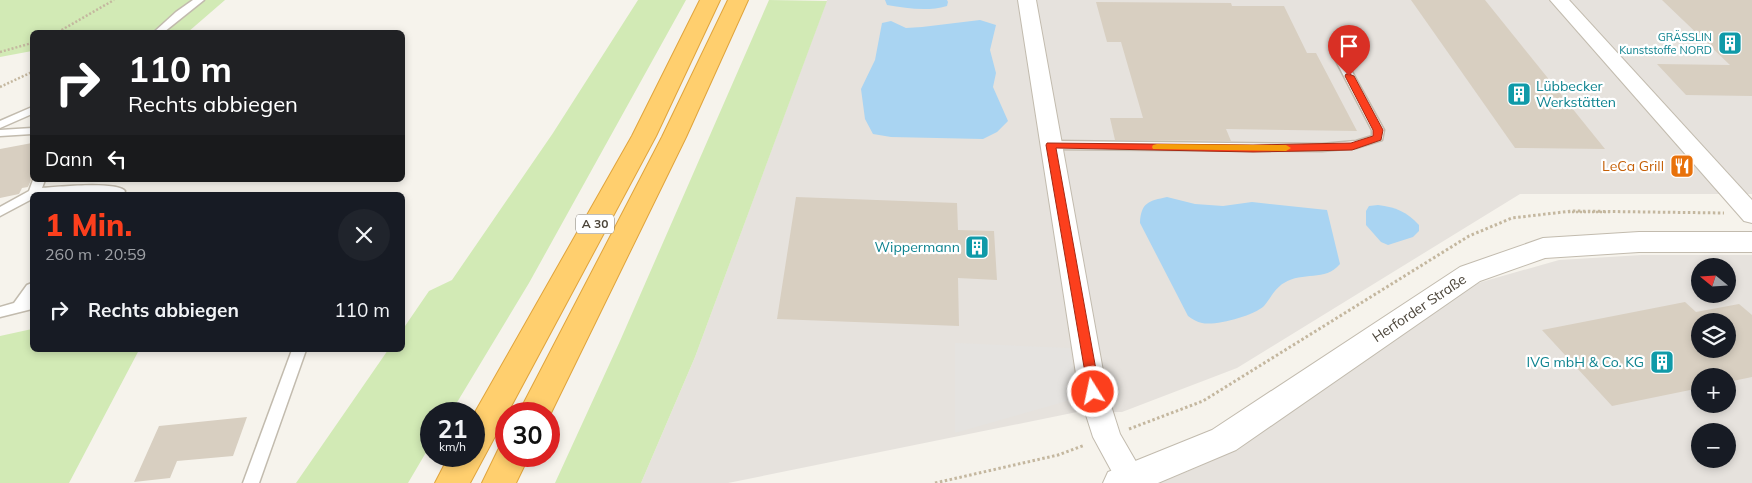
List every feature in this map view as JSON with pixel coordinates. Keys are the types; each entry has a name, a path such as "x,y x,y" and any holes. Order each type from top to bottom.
{"highway":[{"name":"A 30","path":"485,424 644,136 710,0"},
{"name":"A 30","path":"540,402 674,137 738,0"},
{"path":"452,483 461,467"},
{"path":"498,483 506,467"}],"street":[{"path":"1027,0 1093,392 1107,437 1125,481"},
{"path":"1559,0 1752,223"},
{"name":"Herforder Straße","path":"1125,481 1224,440 1470,274 1543,248 1639,242 1752,223"}],"lane":[{"path":"161,30 199,0"},
{"path":"1051,145 1253,148 1352,147 1378,138 1378,130 1340,59"},
{"path":"0,125 30,111"},
{"path":"0,133 30,131"},
{"path":"46,192 83,189 118,192"},
{"path":"0,212 30,195"},
{"path":"18,308 30,291"},
{"path":"0,312 30,305"},
{"path":"251,483 298,352"}],"path":[{"path":"62,30 114,0"},
{"path":"0,52 30,44"},
{"path":"0,87 30,73"},
{"path":"935,483 1058,455 1203,400 1469,236 1512,218 1572,211 1752,223"}],"shaded area":[{"path":"827,0 1752,0 1752,194 1520,194 1237,368 1122,412 1077,412 728,483 641,483 695,357"},
{"path":"1642,255 1752,255 1752,483 1159,483 1198,467 1237,447 1478,283 1559,260"},
{"path":"955,343 1070,348 1077,398 955,433"}],"green space":[{"path":"0,0 225,0 190,30 30,30 30,51 0,57"},
{"path":"638,0 686,0 529,283 457,402 420,402 420,463 408,483 296,483 387,352 405,352 405,326 429,291 452,280 553,133"},
{"path":"769,0 827,1 695,357 641,483 555,483 620,341"},
{"path":"30,329 30,352 138,352 69,483 0,483 0,336"}],"water":[{"path":"885,0 947,0 948,2 947,6 924,9 887,5"},
{"path":"980,20 996,25 990,50 996,73 993,87 1008,121 997,132 983,139 891,137 873,134 865,119 861,89 875,60 882,23 891,21 906,28"},
{"path":"1167,197 1195,204 1223,206 1252,202 1327,210 1340,264 1328,273 1291,279 1275,291 1264,306 1252,313 1216,323 1198,322 1188,316 1140,223 1142,211 1147,204 1151,201"},
{"path":"1378,205 1405,213 1419,225 1419,231 1413,237 1388,245 1381,242 1366,225 1366,211 1369,206"}],"building":[{"name":"Lübbecker Werkstätten","path":"1411,0 1485,0 1605,149 1515,148"},
{"name":"GRÄSSLIN Kunststoffe NORD","path":"1662,0 1752,0 1752,96 1686,95 1657,64 1730,65"},
{"path":"1096,2 1231,3 1232,6 1284,6 1307,53 1316,53 1357,131 1226,129 1231,141 1115,140 1110,118 1143,118 1121,42 1107,42"},
{"path":"30,143 30,182 28,187 22,188 19,194 0,198 0,149"},
{"path":"796,197 957,203 958,230 994,231 997,280 958,278 959,326 777,319"},
{"name":"IVG mbH & Co. KG","path":"1685,302 1696,312 1739,304 1752,315 1752,377 1736,380 1736,368 1691,368 1691,390 1612,406 1542,330"},
{"path":"247,417 233,456 177,461 170,478 134,482 159,426"}],"slow traffic":[{"path":"1157,147 1286,148"}],"place":[{"name":"GRÄSSLIN Kunststoffe NORD","path":"1730,43"},
{"name":"Lübbecker Werkstätten","path":"1519,94"},
{"name":"LeCa Grill","path":"1682,166"},
{"name":"Wippermann","path":"977,247"},
{"name":"IVG mbH & Co. KG","path":"1662,362"}],"route":[{"path":"1093,392 1051,145 1253,148 1352,147 1378,138 1378,130 1349,76"}]}
